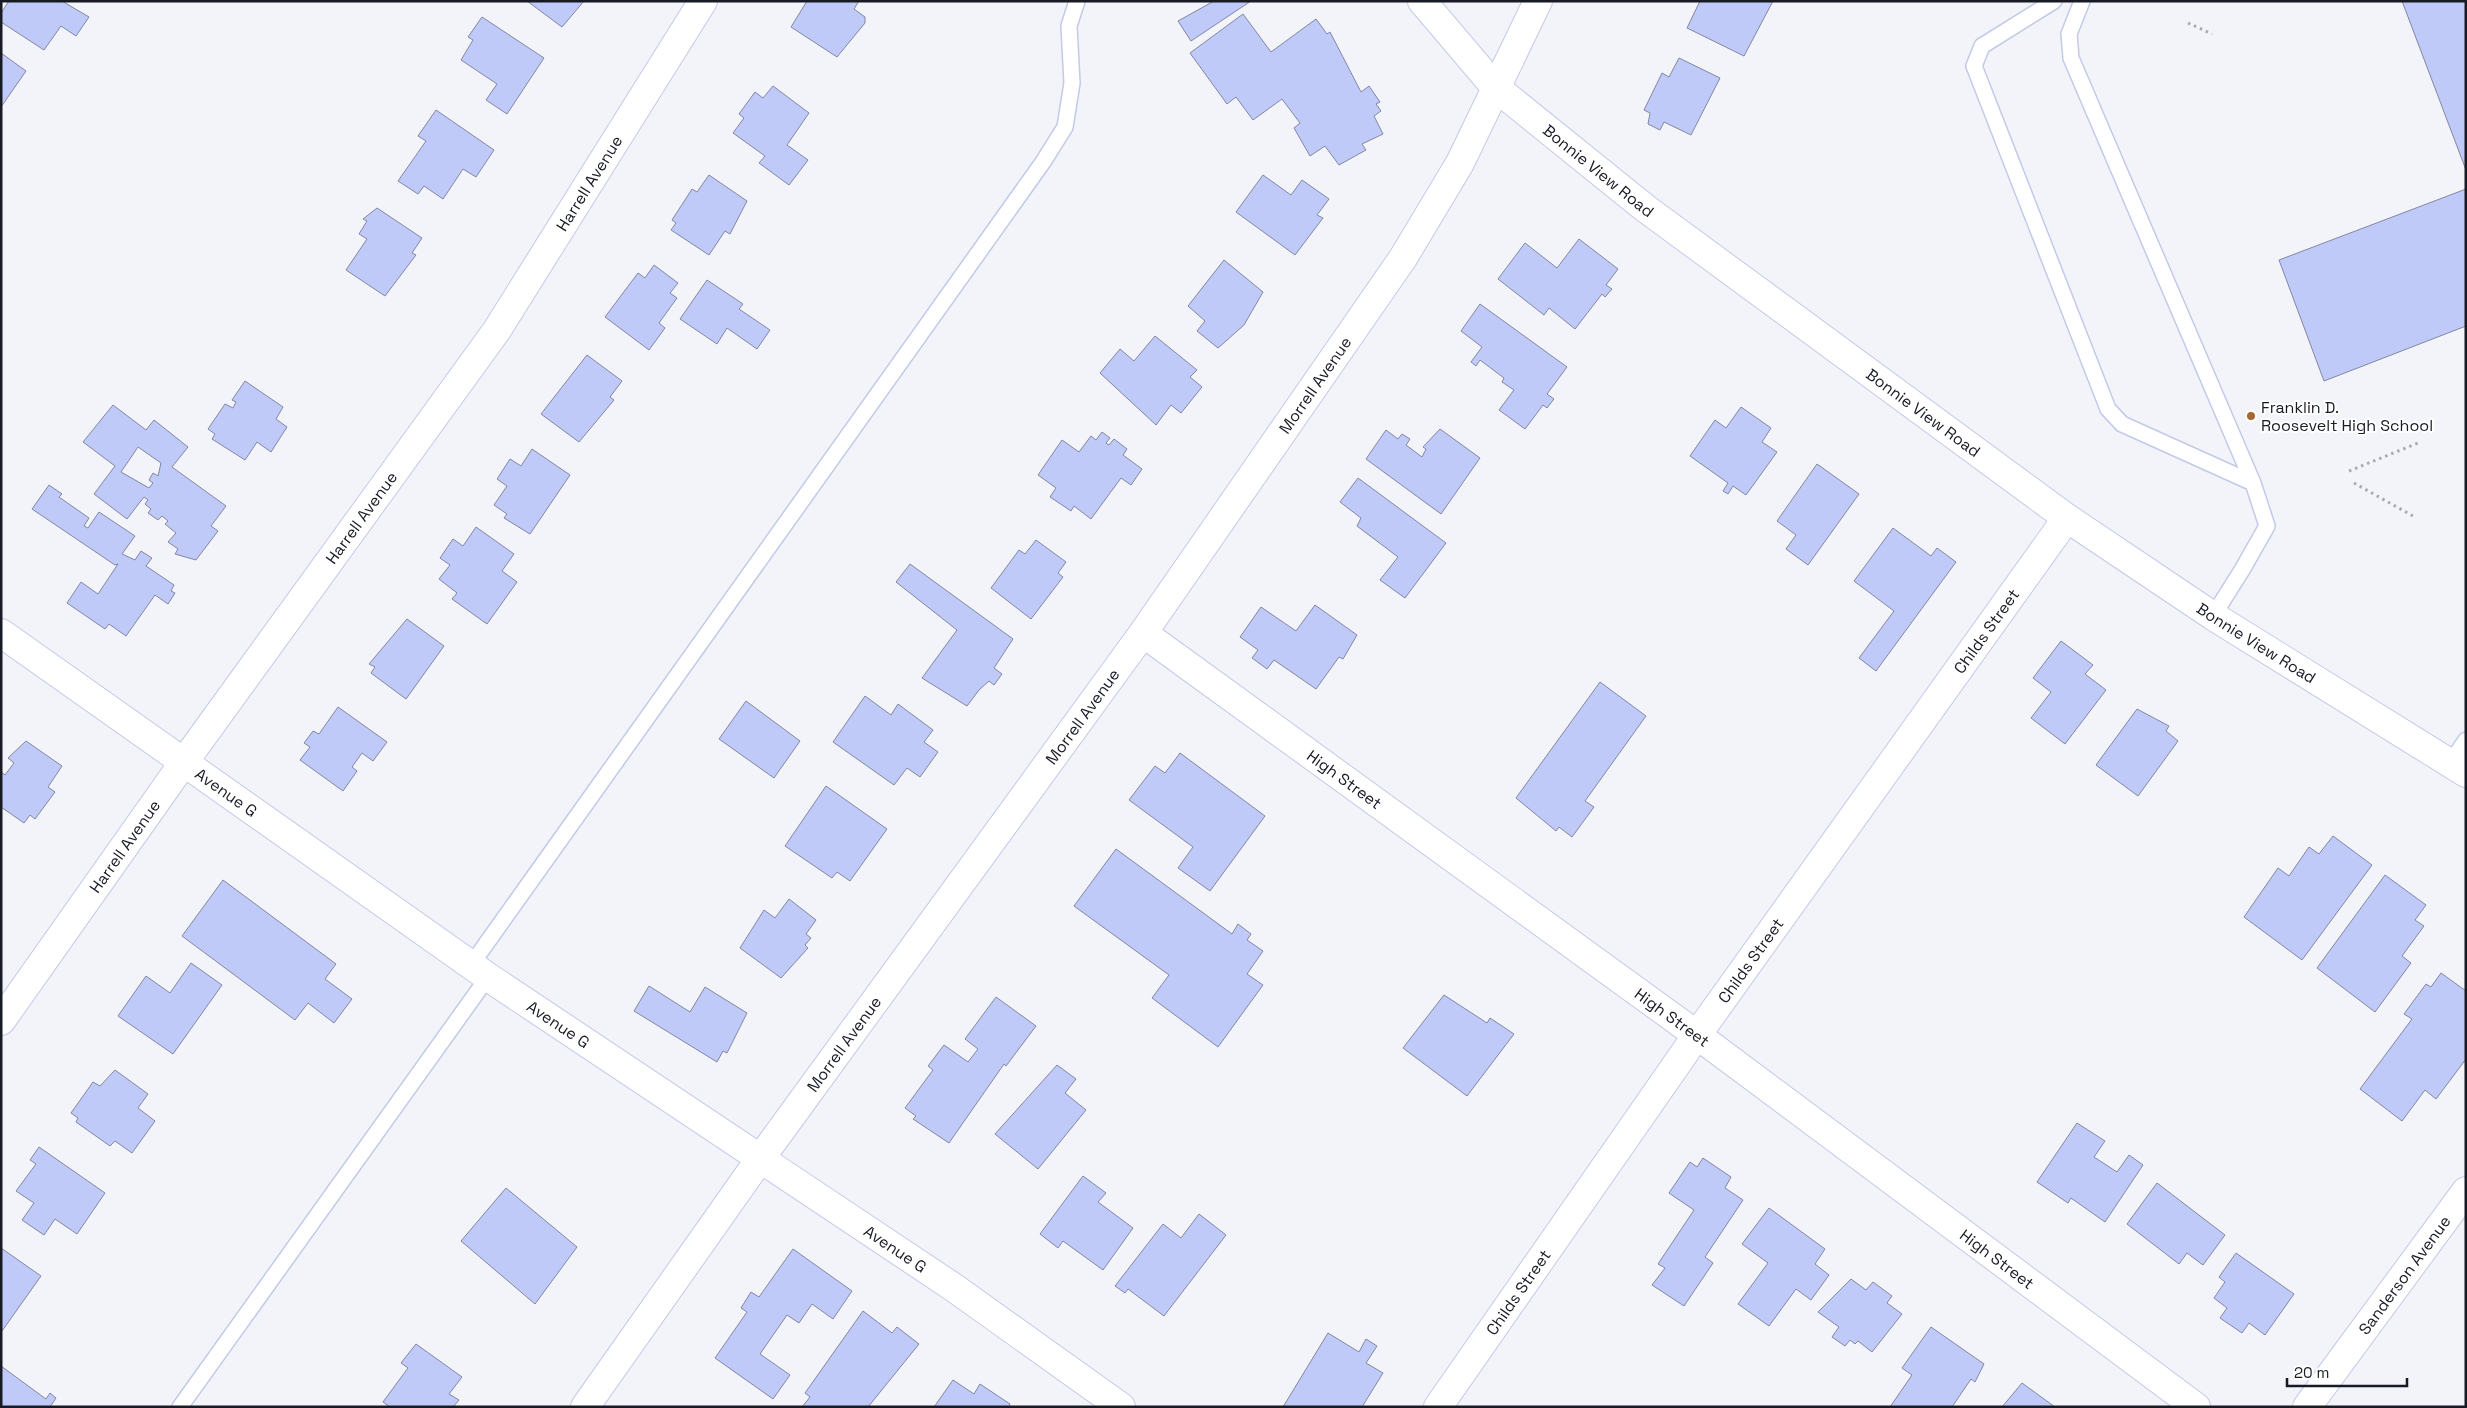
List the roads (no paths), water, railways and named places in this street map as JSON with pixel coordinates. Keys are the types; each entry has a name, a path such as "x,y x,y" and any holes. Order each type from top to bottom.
{"street":[{"name":"Harrell Avenue","path":"1,1022 184,762 497,330 703,1"},
{"name":"Bonnie View Road","path":"1422,1 1495,87 1645,208 2068,518 2213,616 2458,768"},
{"name":"Morrell Avenue","path":"585,1407 760,1160 1143,633 1403,258 1460,163 1538,1"},
{"name":"Childs Street","path":"1438,1407 1698,1035 2068,518"},
{"name":"Avenue G","path":"1,633 480,971 760,1160 953,1287 1121,1407"},
{"name":"High Street","path":"1143,633 1698,1035 2196,1407"},
{"name":"Sanderson Avenue","path":"2307,1407 2465,1195"}],"lane":[{"path":"180,1407 1065,127 1072,83 1069,26 1078,1"},
{"path":"2054,1 1982,46 1974,66 2108,409 2122,424 2253,484"},
{"path":"2082,1 2069,34 2071,58 2253,484 2267,526 2213,616"},
{"path":"2458,768 2466,740"}],"place":[{"name":"Franklin D. Roosevelt High School","path":"2251,416"}]}
